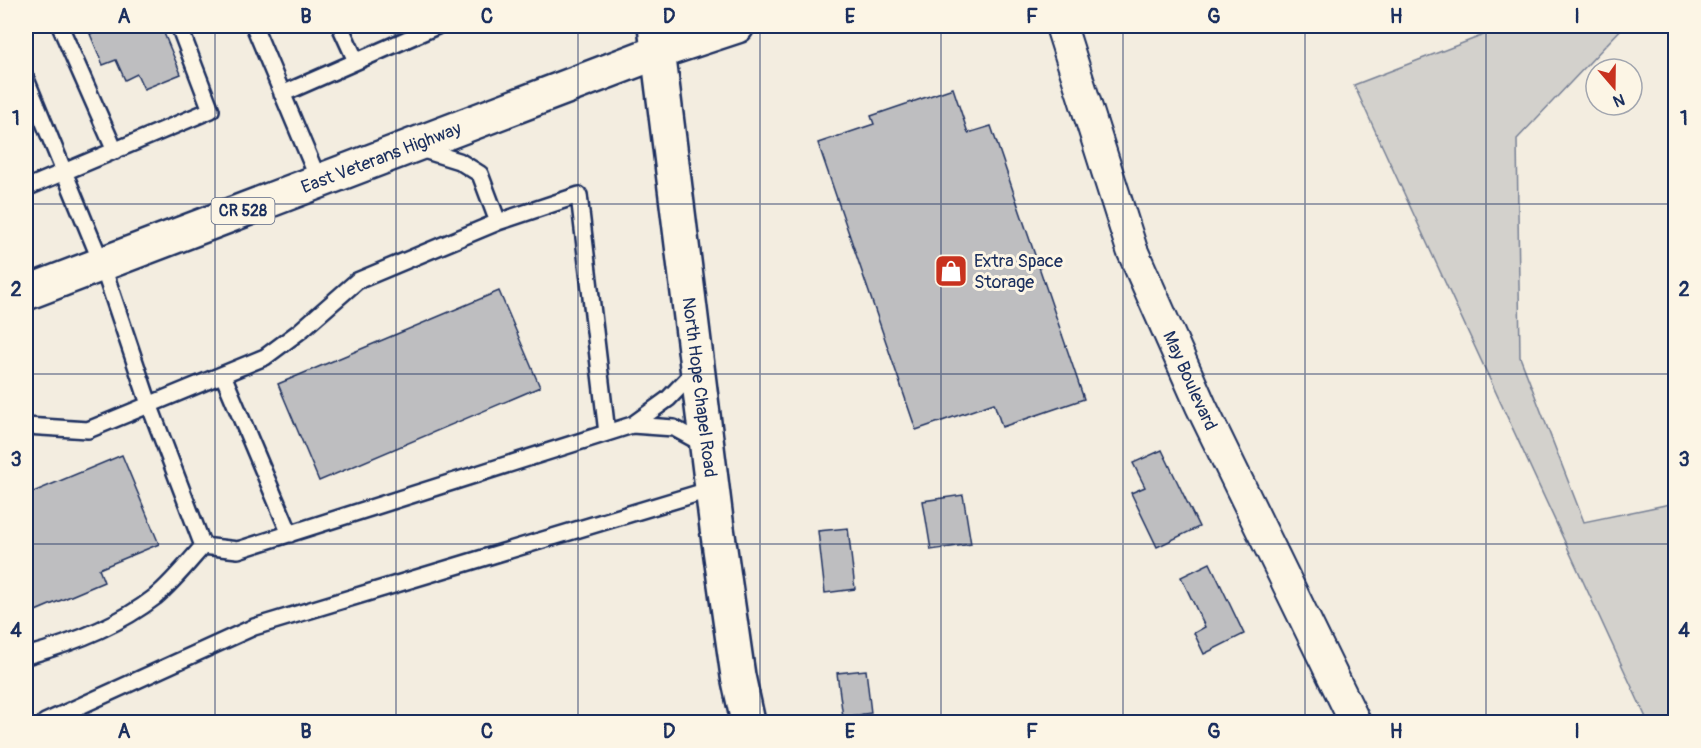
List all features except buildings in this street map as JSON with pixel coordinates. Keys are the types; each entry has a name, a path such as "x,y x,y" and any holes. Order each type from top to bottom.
{"main road":[{"name":"East Veterans Highway","path":"26,293 411,147 656,39 737,26"},
{"name":"North Hope Chapel Road","path":"656,39 712,489 738,676 748,723"}],"street":[{"name":"May Boulevard","path":"1061,26 1132,250 1201,406 1355,723"}],"lane":[{"path":"60,26 115,151"},
{"path":"26,188 211,110 179,26"},
{"path":"254,26 319,181"},
{"path":"340,26 356,62"},
{"path":"282,94 437,26"},
{"path":"26,79 102,264 149,404 203,546"},
{"path":"411,147 459,161 480,174 498,222"},
{"path":"26,426 88,430 223,375 265,357 300,331 357,281 498,222 579,195 607,433"},
{"path":"203,546 238,550 632,425 668,399 697,369"},
{"path":"223,375 290,534"},
{"path":"632,425 674,428 707,446"},
{"path":"45,723 254,627 712,489"},
{"path":"26,657 78,639 119,620 156,596 203,546"}],"shaded area":[{"path":"1507,26 1624,26 1595,57 1584,57 1584,68 1517,139 1520,357 1584,522 1675,503 1676,645 1673,649 1676,655 1675,722 1648,722 1354,85"}],"place":[{"name":"Extra Space Storage","path":"951,271"}]}
